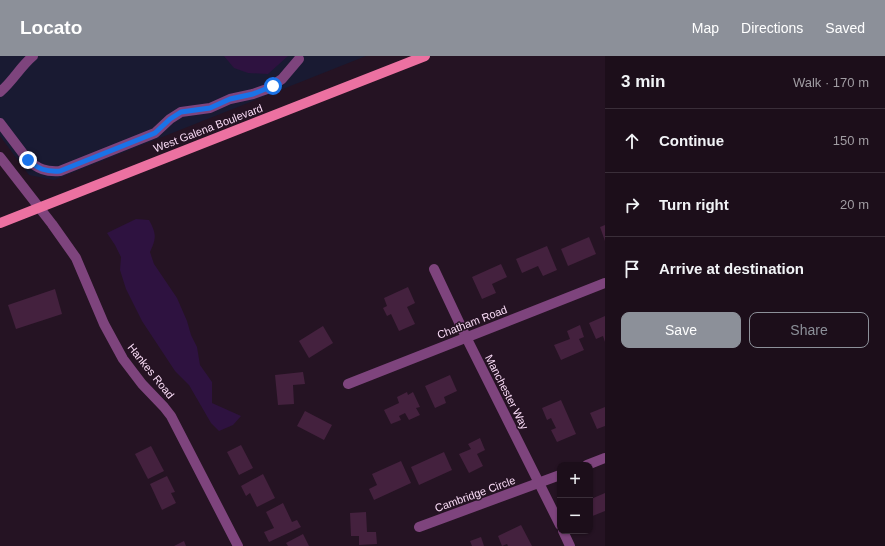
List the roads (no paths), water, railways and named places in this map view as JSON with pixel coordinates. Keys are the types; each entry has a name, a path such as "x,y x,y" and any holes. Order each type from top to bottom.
{"main road":[{"name":"West Galena Boulevard","path":"0,223 425,56"}],"street":[{"path":"0,92 11,83 33,56"},
{"path":"0,123 28,160 33,164 45,171 60,171 155,133 170,119 181,112 210,108 230,99 267,89 282,79 302,57"},
{"name":"Hankes Road","path":"0,157 52,224 76,258 104,324 123,359 142,384 171,416 238,546"},
{"name":"Manchester Way","path":"434,269 466,337 557,519"},
{"name":"Chatham Road","path":"348,384 605,283"},
{"path":"593,463 605,458"},
{"name":"Cambridge Circle","path":"419,527 557,476"},
{"path":"564,534 570,546"}]}
